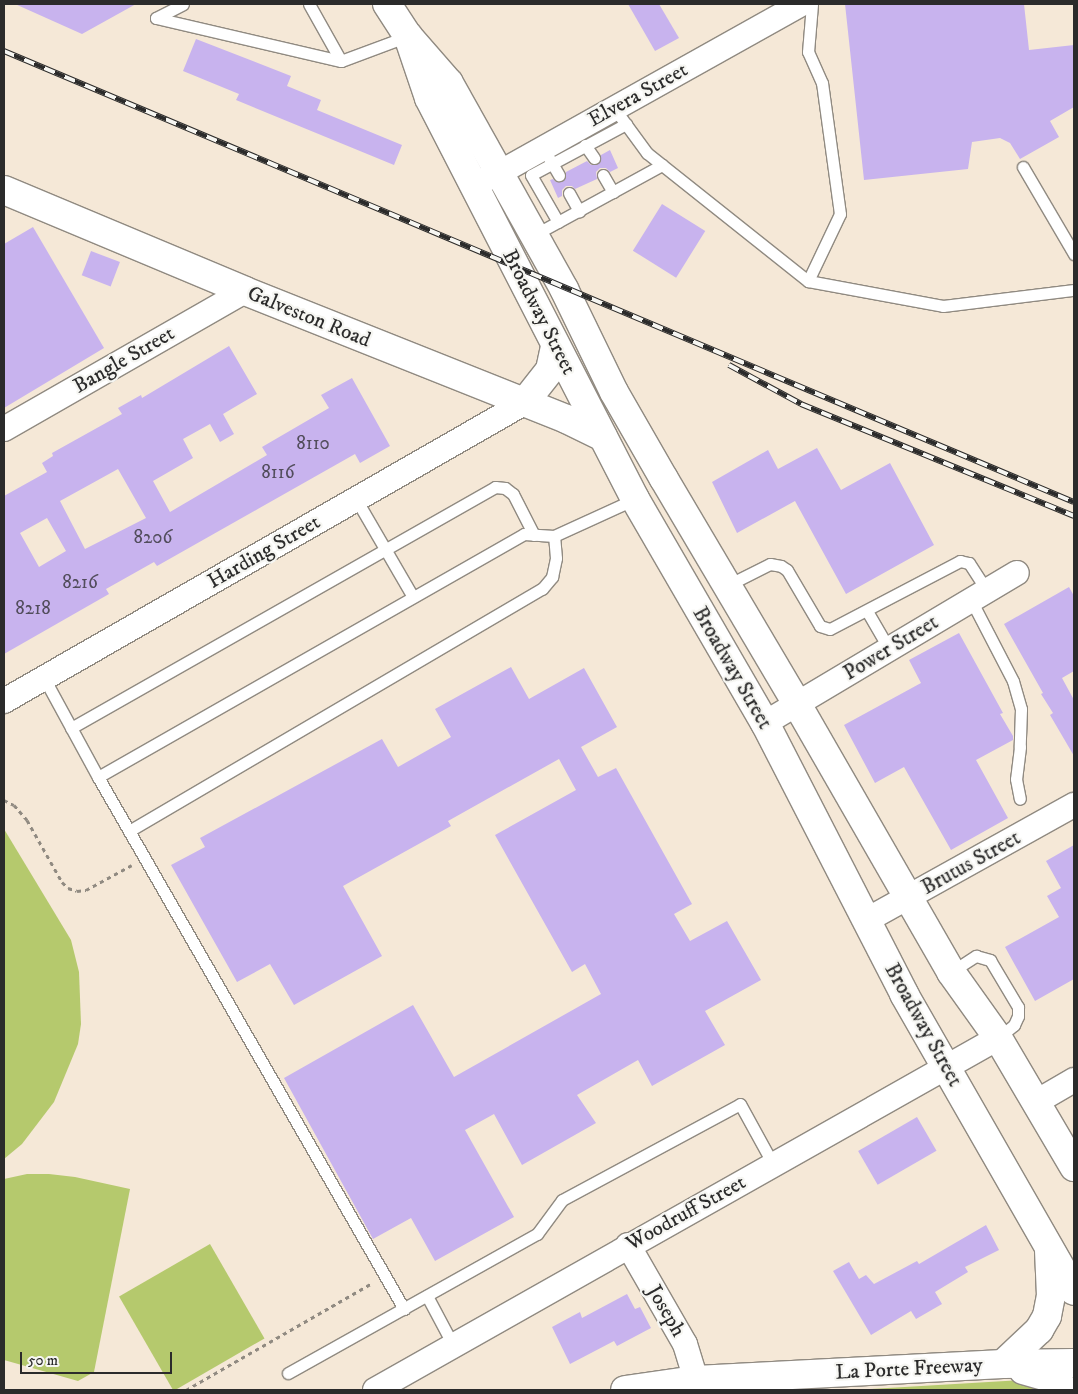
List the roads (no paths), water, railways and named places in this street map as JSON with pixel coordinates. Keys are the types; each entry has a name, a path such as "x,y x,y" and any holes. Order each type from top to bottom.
{"main road":[{"name":"Broadway Street","path":"387,4 408,36 449,83 564,289 614,392 728,585 951,972 998,1038 1074,1167"},
{"name":"Broadway Street","path":"408,36 429,98 555,346 576,413 603,437 636,499 765,723 904,994 944,1067 1074,1291"},
{"name":"Galveston Road","path":"4,190 245,291 524,403 576,413"},
{"path":"524,403 550,370 555,346"},
{"path":"576,413 614,392"},
{"path":"1003,1364 1039,1330 1046,1316 1051,1296 1049,1247"},
{"name":"La Porte Freeway","path":"625,1390 696,1380 1003,1364 1074,1363"},
{"path":"1003,1364 1054,1379 1066,1390"}],"street":[{"name":"Elvera Street","path":"474,185 498,173 548,156 620,116 801,4"},
{"name":"Bangle Street","path":"4,430 245,291"},
{"name":"Harding Street","path":"4,701 524,403"},
{"name":"Power Street","path":"765,723 1017,573"},
{"name":"Brutus Street","path":"867,920 1074,805"},
{"name":"Woodruff Street","path":"375,1390 628,1245 998,1038"},
{"path":"1036,1102 1074,1080"},
{"name":"Joseph","path":"628,1245 685,1344 696,1380"}],"lane":[{"path":"183,4 156,18 341,61 408,36"},
{"path":"309,4 341,61"},
{"path":"808,281 840,214 822,83 808,52 812,4"},
{"path":"558,222 531,174 548,156 586,146 620,116 647,153 808,281 943,306 1074,290"},
{"path":"586,146 594,158"},
{"path":"548,156 559,175"},
{"path":"534,236 662,165"},
{"path":"1023,168 1074,254"},
{"path":"603,176 613,192"},
{"path":"569,193 579,211"},
{"path":"71,728 495,487 504,488 513,494 534,534"},
{"path":"356,499 413,597"},
{"path":"98,777 524,534 554,536 636,499"},
{"path":"129,831 542,589 552,577 556,558 554,536"},
{"path":"728,585 770,564 775,564 787,570 820,626 830,629 836,628 964,561 969,563 979,595 1013,681 1021,709 1020,747 1016,779 1020,799"},
{"path":"867,611 889,649"},
{"path":"44,678 98,777 404,1309"},
{"path":"951,972 976,956 990,960 1018,1007 1018,1016 1014,1024 998,1038"},
{"path":"288,1373 537,1234 562,1200 740,1104 773,1164"},
{"path":"427,1296 453,1345"}],"railway":[{"path":"4,51 1074,502"},
{"path":"729,365 801,404 1074,516"}]}
